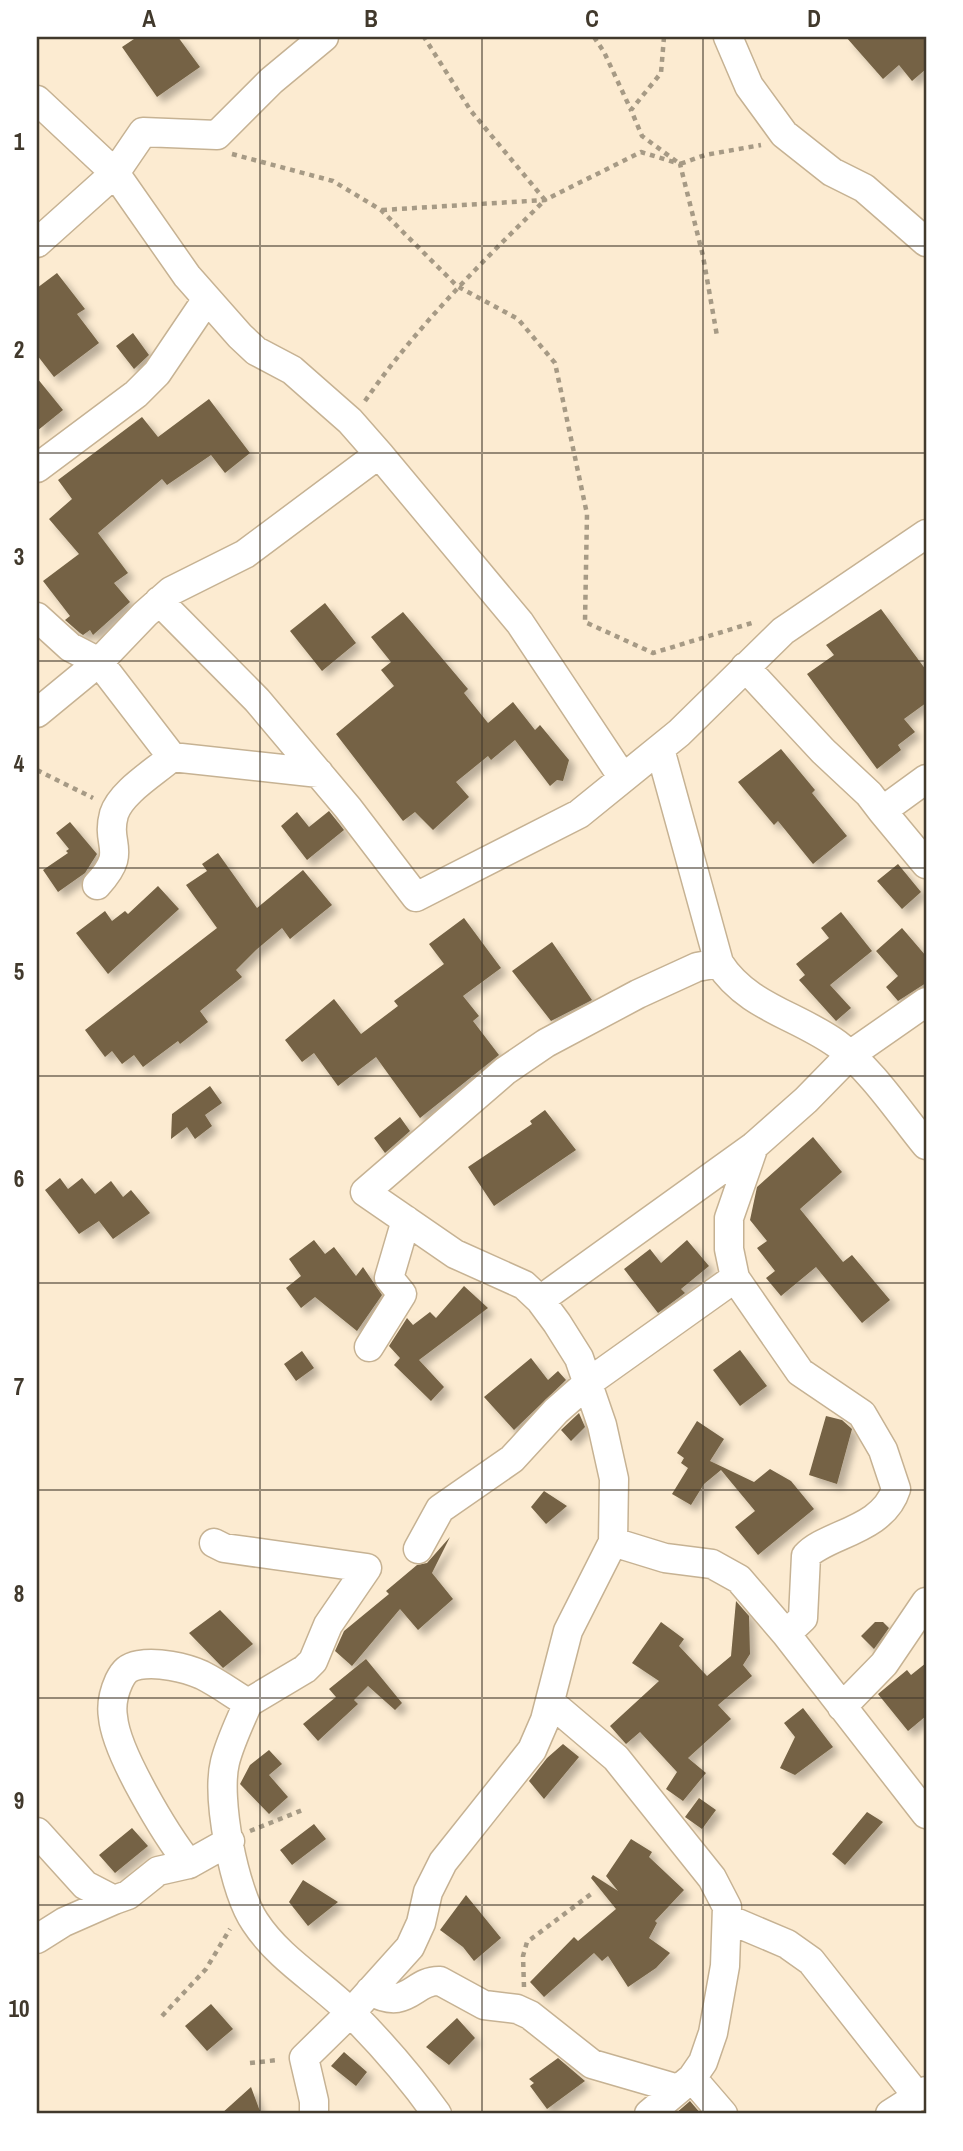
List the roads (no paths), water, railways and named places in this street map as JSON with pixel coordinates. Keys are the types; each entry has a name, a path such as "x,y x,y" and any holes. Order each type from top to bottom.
{"street":[{"path":"37,243 115,173 142,132 217,135 271,81 324,37"},
{"path":"728,37 749,86 767,113 804,151 832,172 864,188 926,242"},
{"path":"37,100 115,173 164,246 207,299 256,351 292,370 351,421 520,623 623,778"},
{"path":"37,468 136,394 157,373 207,299"},
{"path":"37,713 99,662 171,591 253,548 379,454"},
{"path":"159,601 257,700 319,773 416,897 579,814 660,749 783,631 926,534"},
{"path":"37,617 70,647 99,662 173,757 319,773"},
{"path":"744,667 830,758 869,794 926,864"},
{"path":"660,749 719,963 745,993 811,1028 850,1055 926,1145"},
{"path":"97,885 114,863 115,811 122,801 173,757"},
{"path":"882,811 926,779"},
{"path":"314,2114 314,2101 304,2058 370,1992 410,1947 421,1923 428,1892 443,1862 532,1750 550,1702 568,1632 613,1542 614,1479 589,1382 579,1358 540,1300 505,1274 455,1254 365,1192 505,1071 585,1020 697,967 719,963"},
{"path":"540,1300 754,1146 806,1100 850,1055 926,1002"},
{"path":"754,1146 729,1218 729,1248 735,1278 807,1380 862,1414 883,1450 895,1489 891,1500 862,1527 806,1556 803,1618 786,1634"},
{"path":"369,1347 402,1294 389,1278 406,1220"},
{"path":"418,1549 440,1509 512,1458 556,1411 589,1382 735,1278"},
{"path":"613,1542 665,1558 712,1564 727,1570 751,1592 842,1707 921,1796"},
{"path":"214,1543 224,1548 367,1568 328,1625 313,1661 305,1670 248,1703 225,1760 222,1777 230,1841 253,1920 287,1959 350,2012 437,2114"},
{"path":"842,1707 884,1664 926,1602"},
{"path":"189,1864 154,1808 118,1738 113,1719 116,1687 124,1671 150,1663 200,1674 248,1703"},
{"path":"550,1702 616,1758 712,1878 727,1907 724,1966 713,2033 703,2062 685,2084 649,2114"},
{"path":"37,1832 85,1885 114,1900"},
{"path":"37,1939 64,1922 128,1895 158,1871 189,1864 230,1841"},
{"path":"728,1919 787,1944 811,1961 922,2094 890,2114"},
{"path":"370,1992 383,1998 398,1999 433,1980 440,1980 484,2005 524,2012 592,2063 685,2084 723,2114"}]}
